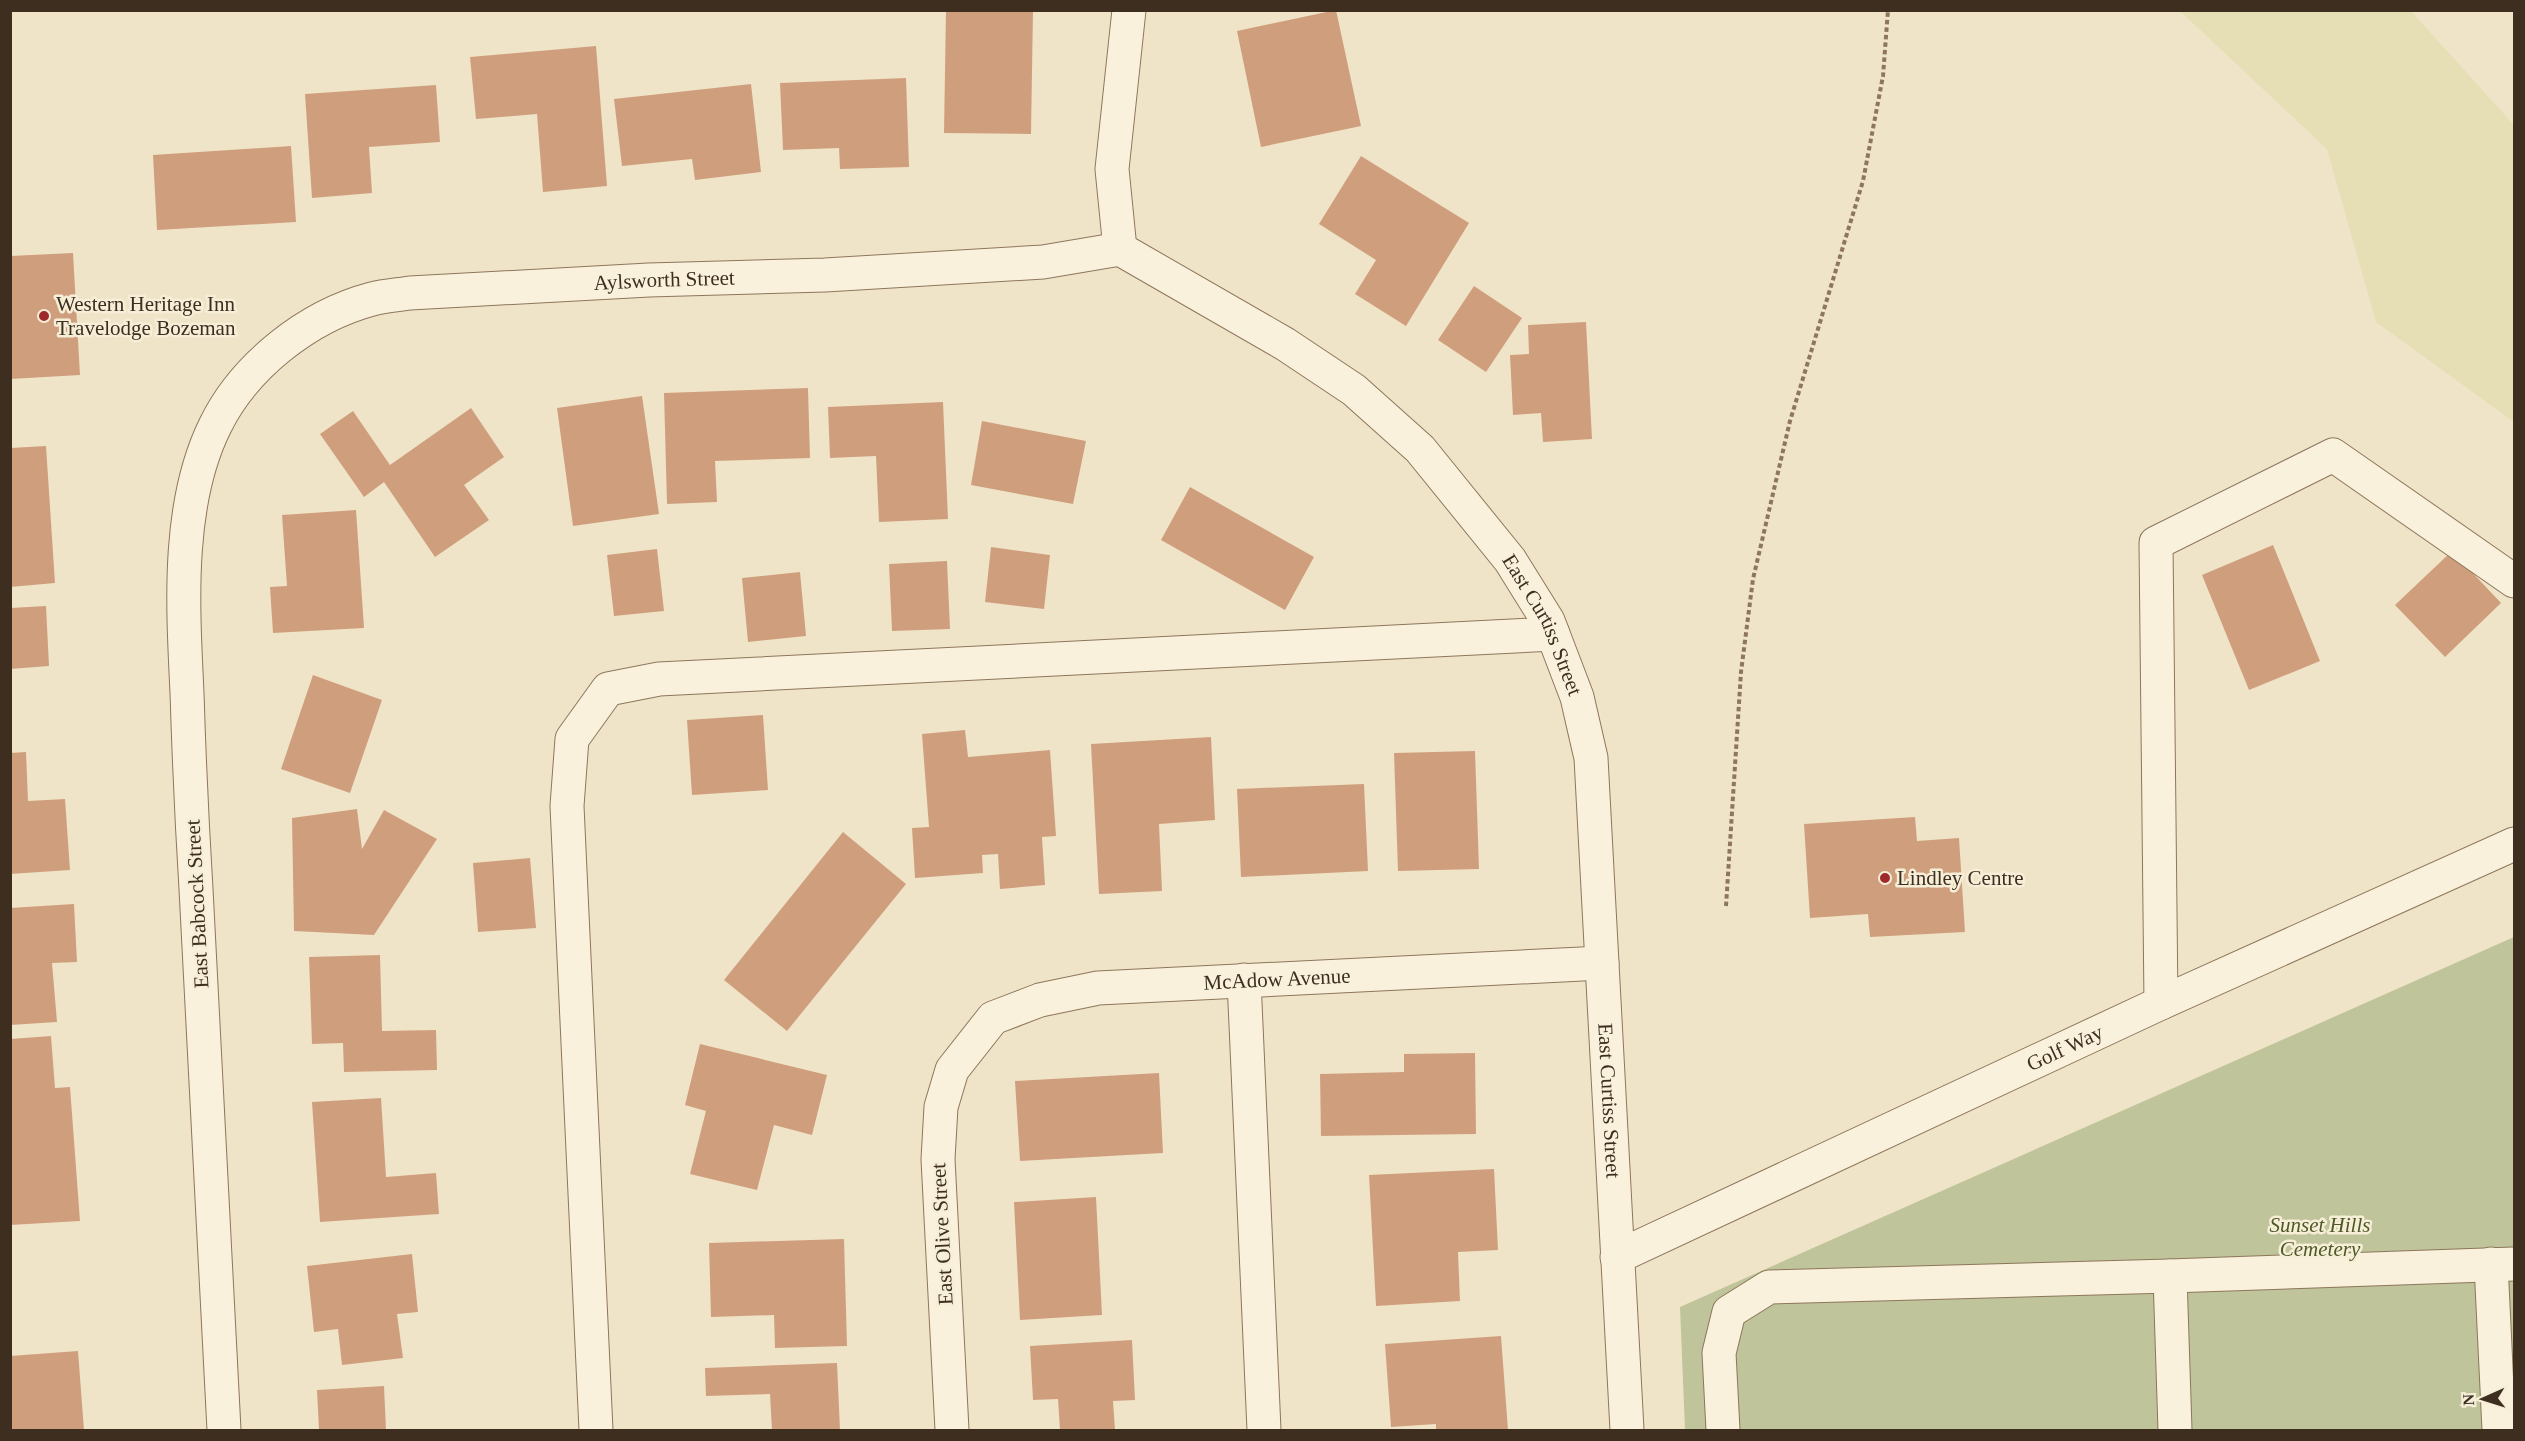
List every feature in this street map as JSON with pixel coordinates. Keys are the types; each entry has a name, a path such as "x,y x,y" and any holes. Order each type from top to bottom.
{"street":[{"path":"1120,249 1112,169 1129,10"},
{"name":"Aylsworth Street","path":"238,388 267,356 293,336 329,316 371,299 410,293 649,280 859,273 1043,262 1120,249"},
{"name":"East Curtiss Street","path":"1120,249 1285,344 1354,390 1420,449 1510,560 1548,621 1577,697 1591,758 1627,1431"},
{"name":"East Babcock Street","path":"224,1431 183,611 187,526 199,468 214,426 238,388"},
{"path":"2161,1003 2156,543 2334,455 2514,581"},
{"path":"596,1431 567,806 572,739 608,689 659,679 1553,634"},
{"name":"Golf Way","path":"1617,1257 2161,1003 2514,844"},
{"name":"McAdow Avenue","path":"971,1046 993,1018 1040,1000 1098,988 1602,963"},
{"path":"1244,980 1264,1431"},
{"name":"East Olive Street","path":"952,1431 938,1159 941,1107 952,1070 971,1046"},
{"path":"1723,1431 1719,1353 1729,1312 1769,1287 2503,1264 2499,1431"},
{"path":"2170,1276 2175,1431"}],"path":[{"path":"1726,906 1741,672 1753,579 1790,421 1863,181 1883,76 1888,10"}],"shaded area":[{"path":"2180,11 2411,11 2514,125 2514,422 2376,322 2327,149"}],"green space":[{"name":"Sunset Hills Cemetery","path":"2514,937 2514,1430 1685,1430 1680,1307"}],"building":[{"path":"946,10 1033,10 1031,134 944,133"},
{"path":"1336,10 1361,126 1261,147 1237,31"},
{"path":"596,46 607,186 543,192 537,114 476,119 470,57"},
{"path":"906,78 909,167 840,169 839,148 783,150 780,83"},
{"path":"751,84 761,172 695,180 692,159 622,166 614,99"},
{"path":"436,85 440,142 369,147 372,193 312,198 305,94"},
{"path":"291,146 296,222 157,230 153,155"},
{"path":"1361,156 1469,223 1406,326 1355,294 1376,260 1319,224"},
{"name":"Western Heritage Inn Travelodge Bozeman","path":"73,253 80,375 10,379 10,256"},
{"path":"1474,286 1522,318 1486,372 1438,340"},
{"path":"1586,322 1592,439 1543,442 1541,413 1513,415 1510,355 1529,354 1528,325"},
{"path":"808,388 810,458 715,461 717,502 667,504 664,393"},
{"path":"642,396 659,514 573,526 557,408"},
{"path":"943,402 948,519 879,522 876,456 830,458 828,407"},
{"path":"471,408 504,457 464,485 489,520 435,557 384,482 364,497 320,434 353,411 390,465"},
{"path":"982,421 1086,441 1073,504 971,485"},
{"path":"46,446 55,583 10,587 10,448"},
{"path":"1190,487 1314,557 1285,610 1161,540"},
{"path":"356,510 364,628 273,633 270,587 287,586 282,515"},
{"path":"2273,545 2320,661 2249,690 2202,575"},
{"path":"991,547 1050,555 1044,609 985,602"},
{"path":"657,549 664,611 614,616 607,555"},
{"path":"2452,551 2501,603 2445,657 2395,605"},
{"path":"947,561 950,629 892,631 889,564"},
{"path":"800,572 806,636 748,642 742,578"},
{"path":"46,606 49,666 10,669 10,608"},
{"path":"313,675 382,700 350,793 281,769"},
{"path":"763,715 768,790 692,795 687,720"},
{"path":"965,730 968,757 1050,750 1056,836 1042,837 1045,885 1000,889 998,854 982,855 983,873 915,878 912,828 929,827 922,734"},
{"path":"1211,737 1215,820 1159,824 1162,891 1099,894 1091,744"},
{"path":"1475,751 1479,869 1398,871 1394,753"},
{"path":"26,752 28,801 65,799 70,870 10,874 10,753"},
{"path":"1364,784 1368,871 1241,877 1237,789"},
{"path":"357,809 362,849 384,810 437,839 374,935 294,931 292,818"},
{"name":"Lindley Centre","path":"1915,817 1917,841 1959,838 1965,932 1870,937 1868,914 1810,918 1804,824"},
{"path":"843,832 906,884 787,1031 724,980"},
{"path":"530,858 536,928 478,932 473,863"},
{"path":"74,904 77,962 52,963 57,1022 10,1025 10,908"},
{"path":"380,955 382,1031 436,1030 437,1070 344,1072 343,1043 312,1044 309,957"},
{"path":"51,1036 55,1088 70,1087 80,1221 10,1225 10,1039"},
{"path":"700,1044 827,1075 812,1135 774,1125 757,1190 690,1174 706,1111 685,1105"},
{"path":"1475,1053 1476,1134 1321,1136 1320,1074 1404,1072 1404,1054"},
{"path":"1159,1073 1163,1153 1020,1161 1015,1081"},
{"path":"381,1098 386,1177 436,1173 439,1214 320,1222 312,1102"},
{"path":"1494,1169 1498,1250 1458,1252 1460,1301 1376,1306 1369,1175"},
{"path":"1096,1197 1102,1315 1020,1320 1014,1202"},
{"path":"844,1239 847,1346 775,1348 774,1315 711,1317 709,1243"},
{"path":"412,1254 418,1312 397,1314 403,1358 342,1365 338,1329 314,1332 307,1266"},
{"path":"1501,1336 1508,1430 1436,1430 1436,1424 1391,1427 1385,1344"},
{"path":"1132,1340 1135,1400 1113,1401 1115,1430 1060,1430 1058,1399 1033,1400 1030,1346"},
{"path":"78,1351 84,1430 10,1430 10,1356"},
{"path":"837,1363 840,1430 772,1430 770,1394 706,1396 705,1368"},
{"path":"384,1386 386,1430 319,1430 317,1390"}],"place":[{"name":"Western Heritage Inn Travelodge Bozeman","path":"44,316"},
{"name":"Lindley Centre","path":"1885,878"}]}
